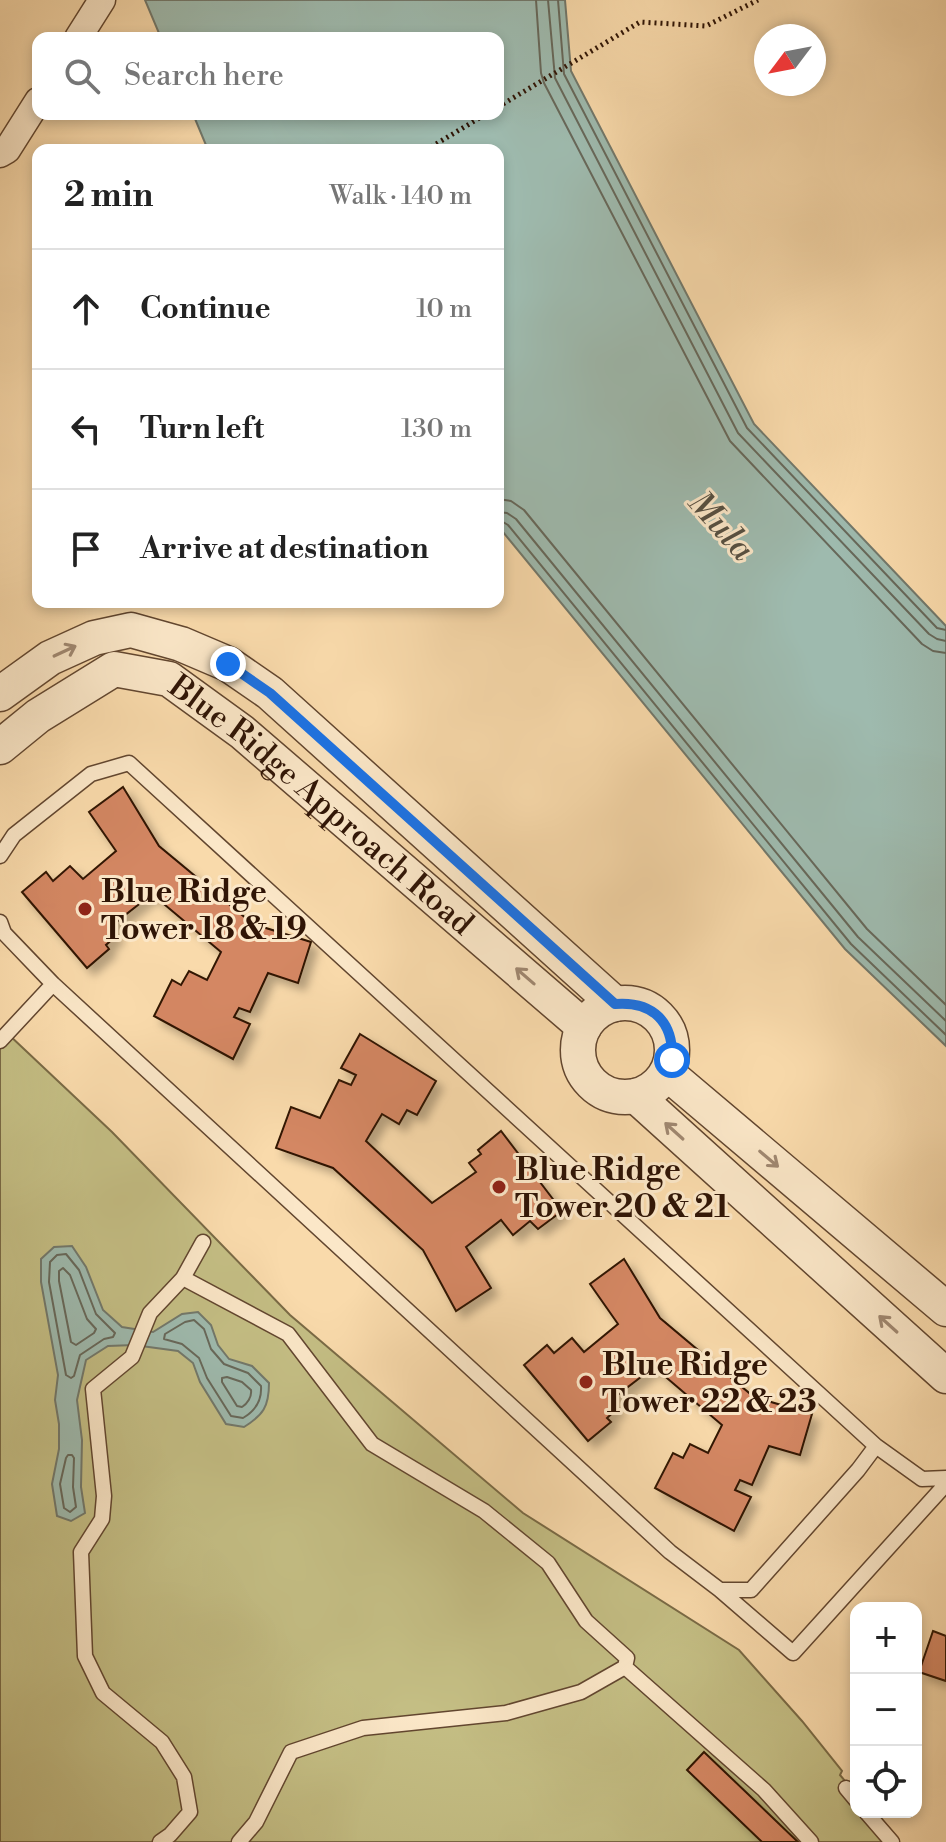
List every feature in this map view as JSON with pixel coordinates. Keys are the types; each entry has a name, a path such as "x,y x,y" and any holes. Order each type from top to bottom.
{"street":[{"path":"82,32 102,0"},
{"path":"0,154 7,150 32,110"},
{"name":"Blue Ridge Approach Road","path":"0,694 50,658 94,638 131,630 181,644 228,664 270,693 615,1004"},
{"name":"Blue Ridge Approach Road","path":"0,747 38,716 114,669 169,679 242,732 584,1027"},
{"path":"615,1004 642,1005 654,1012 670,1034 673,1047 667,1073 648,1092 636,1096 609,1095 588,1079 581,1067 579,1040 584,1027 602,1009 615,1004"},
{"path":"667,1073 946,1309"},
{"path":"636,1096 946,1376"}],"lane":[{"path":"0,856 14,835 91,774 129,763 876,1446 922,1479 946,1481"},
{"path":"0,922 4,933 53,984 670,1552 793,1653 946,1481"},
{"path":"0,1041 53,984"},
{"path":"160,1842 190,1812 184,1777 162,1742 103,1693 85,1656 81,1552 102,1519 104,1496 93,1389 132,1357 150,1313 183,1278 203,1242"},
{"path":"183,1278 288,1334 372,1444 484,1511 548,1563 586,1621 627,1658 625,1667 581,1692 506,1713 363,1728 291,1752 256,1822 239,1842"},
{"path":"720,1590 751,1590 876,1446"},
{"path":"625,1667 764,1790 811,1842"},
{"path":"871,1818 892,1842"}],"path":[{"path":"504,103 640,22 706,26 758,0"},
{"path":"436,144 476,120"}],"shaded area":[{"path":"7,1033 112,1132 290,1315 523,1513 739,1650 842,1771 840,1775 850,1787 850,1818 875,1818 895,1842 0,1842 0,1041"}],"water":[{"name":"Mula","path":"145,0 565,0 571,71 754,424 946,626 946,1046 845,949 504,533 504,144 206,144 196,120 504,120 504,32 158,32"},
{"path":"72,1246 86,1267 103,1310 122,1327 153,1332 182,1314 198,1312 211,1325 218,1345 229,1359 252,1366 269,1383 264,1410 244,1427 226,1424 200,1382 193,1363 178,1351 134,1345 108,1346 86,1360 77,1400 85,1513 71,1521 57,1516 52,1484 59,1449 55,1400 58,1375 41,1282 41,1259 54,1247"}],"building":[{"name":"Blue Ridge Tower 18 & 19","path":"123,787 159,846 253,924 311,942 298,983 268,973 250,1012 239,1008 234,1017 250,1024 233,1059 154,1016 172,980 181,985 189,971 207,980 221,952 152,894 110,927 117,935 106,945 109,949 87,968 22,892 46,872 53,881 70,866 83,879 116,851 89,812"},
{"name":"Blue Ridge Tower 20 & 21","path":"360,1034 436,1081 417,1115 407,1110 399,1124 382,1114 366,1141 432,1203 476,1172 469,1163 481,1154 478,1150 501,1131 562,1211 538,1229 530,1221 513,1235 501,1220 466,1247 491,1288 456,1311 423,1250 333,1168 276,1148 291,1107 320,1118 339,1080 351,1085 356,1075 341,1068"},
{"name":"Blue Ridge Tower 22 & 23","path":"624,1259 660,1318 754,1397 812,1414 800,1455 769,1446 752,1485 740,1480 735,1490 751,1497 734,1531 655,1488 673,1453 683,1458 690,1444 708,1453 722,1425 654,1367 611,1400 618,1408 607,1418 611,1422 588,1441 524,1365 547,1345 554,1353 572,1338 584,1352 618,1324 590,1284"},
{"path":"933,1631 946,1636 946,1681 922,1673 922,1663"},
{"path":"704,1752 798,1842 762,1842 687,1770"}],"place":[{"name":"Blue Ridge Tower 18 & 19","path":"85,909"},
{"name":"Blue Ridge Tower 20 & 21","path":"499,1187"},
{"name":"Blue Ridge Tower 22 & 23","path":"586,1382"}],"route":[{"path":"228,664 270,693 615,1004 642,1005 654,1012 670,1034 672,1060"}]}
